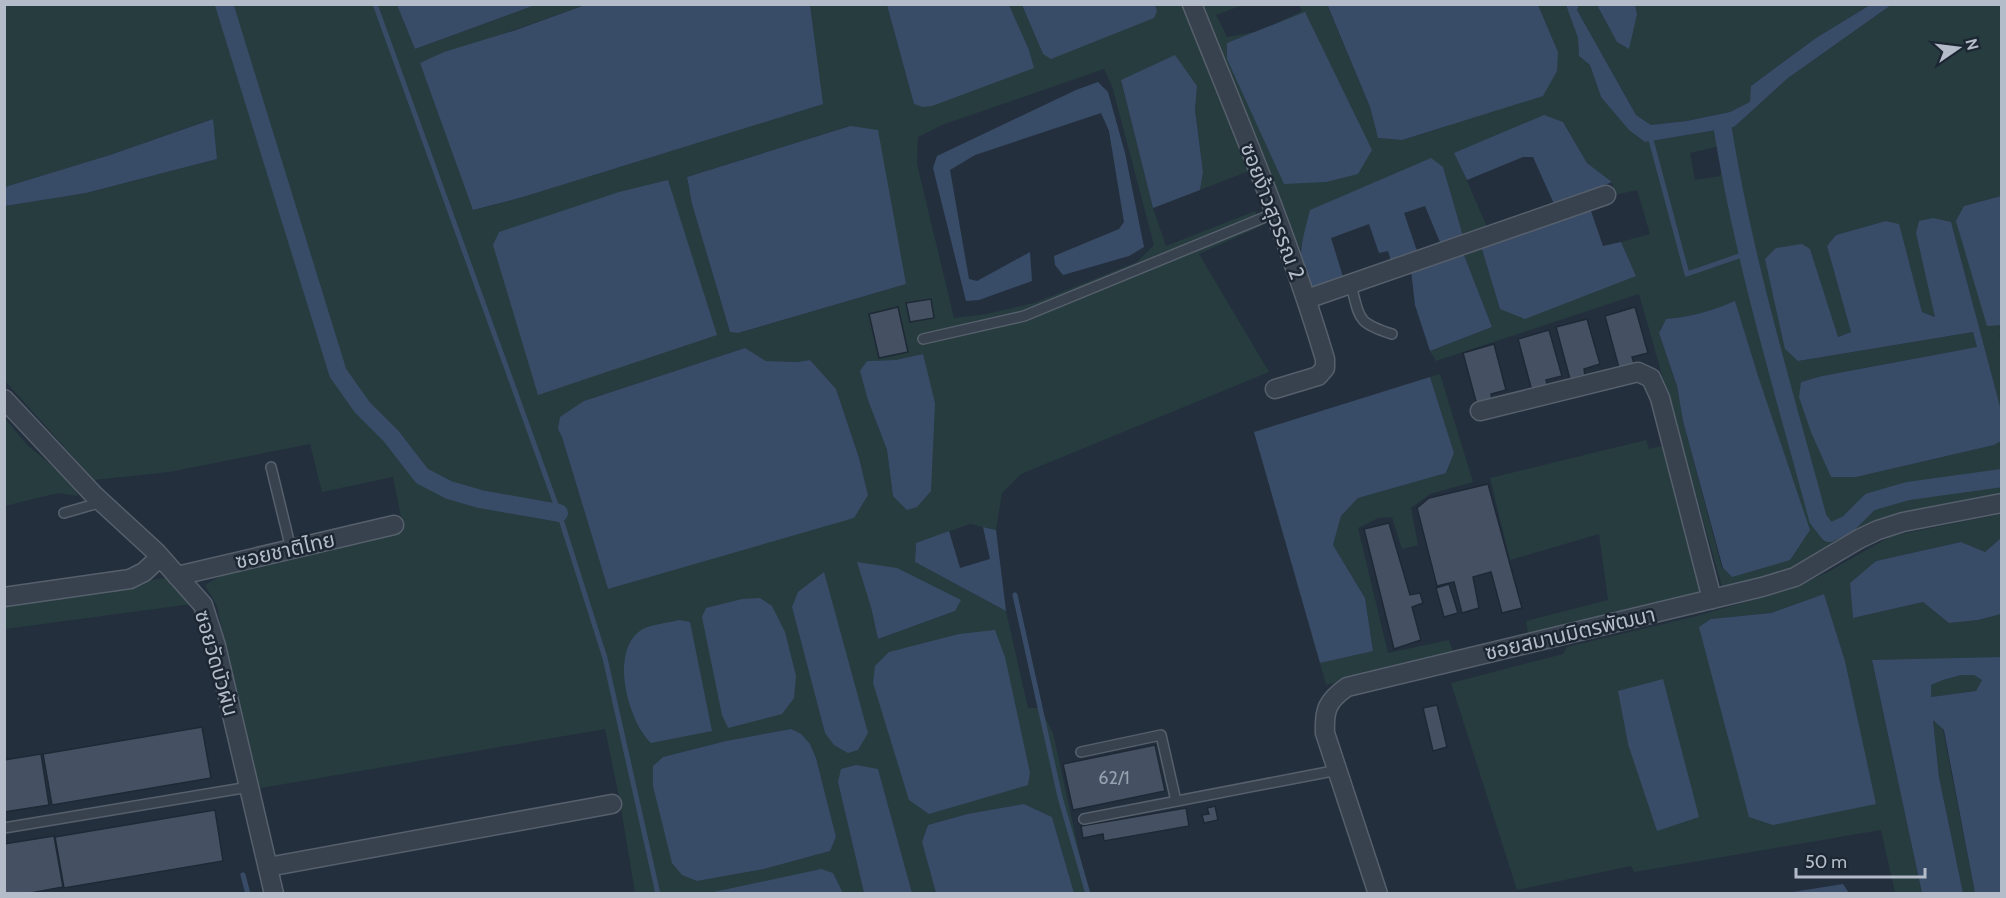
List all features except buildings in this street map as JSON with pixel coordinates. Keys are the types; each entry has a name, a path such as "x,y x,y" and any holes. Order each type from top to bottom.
{"street":[{"name":"ซอยง้าวสุวรรณ 2","path":"1192,4 1275,213 1307,299 1325,359 1325,368 1318,376 1275,389"},
{"path":"1307,299 1606,195"},
{"path":"1480,411 1638,372 1651,378 1660,398 1712,599"},
{"name":"ซอยวัดบัวผัน","path":"4,399 102,502 160,557 202,605 216,646 274,894"},
{"name":"ซอยสมานมิตรพัฒนา","path":"1378,894 1325,733 1324,718 1328,705 1347,687 1795,577 1878,530 1903,522 2001,503"},
{"name":"ซอยชาติไทย","path":"177,576 394,525"},
{"path":"4,597 130,579 144,572 160,557"},
{"path":"268,867 612,804"}],"lane":[{"path":"923,339 1024,316 1275,213"},
{"path":"1351,285 1359,314 1370,327 1392,334"},
{"path":"271,467 291,549"},
{"path":"64,513 102,502"},
{"path":"1081,752 1161,735 1176,801"},
{"path":"1084,819 1338,770"},
{"path":"4,828 249,787"}],"green space":[{"path":"5,5 397,5 415,49 535,5 585,5 420,63 474,210 523,197 822,104 810,5 887,5 914,104 1029,50 1009,5 1022,5 1043,54 1157,11 1155,5 1183,5 1201,44 1249,171 1200,190 1203,172 1195,110 1197,86 1121,81 1153,208 1166,246 1255,211 1261,226 1199,254 1269,372 1021,474 1002,493 996,530 970,524 916,543 915,562 1006,611 1028,708 1040,708 1053,733 1088,893 1074,893 1052,817 1024,804 967,814 928,825 922,842 936,893 912,893 878,769 838,782 864,893 843,893 833,873 709,893 635,893 605,729 255,789 217,606 205,585 224,574 395,535 403,527 393,477 322,492 310,444 169,472 94,480 5,381 5,206 86,193 217,159 212,119 110,155 5,187","holes":["1104,69 1112,86 1154,245 1137,262 1034,303 987,314 954,318 917,164 918,137 942,125","849,126 906,284 739,333 730,332 692,204 687,177","745,348 766,361 810,360 836,389 859,458 868,495 608,589 558,429 584,401","923,354 893,496 887,450 868,400 867,361 896,360","792,607 838,628 825,733","871,607 955,611 878,639","717,681 782,714 722,715","791,729 810,744 816,758 836,837 830,851 764,869 697,881 653,766 663,757 726,741","1030,773 1028,784 958,805"]},
{"path":"1199,5 1243,5 1216,15 1227,37 1260,31 1302,11 1299,5 1327,5 1370,107 1378,138 1402,140 1444,127 1558,52 1538,5 1566,5 1578,38 1579,56 1590,65 1601,97 1645,142 1734,127 1788,78 1891,5 2001,5 2001,196 1964,206 1987,325 2001,325 1999,335 2002,346 2001,410 1951,222 1916,233 1936,317 1922,312 1898,224 1886,221 1836,235 1827,246 1851,332 1837,337 1810,249 1798,361 1973,332 1977,347 1801,382 1831,477 1856,477 1994,445 2001,441 2001,499 1838,547 1758,583 1723,590 1639,294 1436,361 1430,351 1492,327 1462,250 1481,246 1500,309 1636,276 1621,242 1650,234 1637,190 1615,195 1612,182 1587,163 1563,122 1455,153 1487,227 1474,237 1463,236 1443,167 1311,210 1300,251 1261,164","holes":["1243,38 1284,183 1227,43","1728,144 1720,176 1695,180 1690,153","1735,302 1759,379 1732,577 1722,568 1683,421 1677,386 1659,333 1666,319 1710,311"]},
{"path":"1579,5 1597,5 1617,41 1637,14 1635,5 1870,5 1816,38 1751,86 1751,102 1730,112 1687,121 1651,125 1636,115 1577,10"},
{"path":"1440,374 1473,482 1430,494 1411,508 1418,545 1402,549 1392,517 1378,518 1358,528 1388,653 1449,640 1453,652 1326,685 1320,663 1373,650 1365,598 1333,545 1341,516 1358,498 1447,472 1454,453 1430,377"},
{"path":"4,417 27,445 71,481 78,496 58,493 5,506"},
{"path":"1646,440 1649,449 1665,445 1704,592 1529,639 1526,621 1608,600 1599,534 1510,560 1490,478"},
{"path":"2001,514 2001,538 1985,552 1961,542 1876,561 1850,583 1853,618 1923,602 1949,623 1978,620 2001,614 2001,661 2000,657 1872,661 1922,893 1895,893 1881,830 1634,872 1631,866 1517,890 1451,683 1563,654 1567,647 1693,617 1791,589 1828,572 1891,536","holes":["1824,594 1845,661 1875,804 1711,619 1771,613","1618,691 1657,831 1628,743"]},
{"path":"171,577 192,604 5,629 5,604"},
{"path":"1961,675 1974,675 1982,680 1976,691 1931,697 1931,685"},
{"path":"1933,719 1943,730 1975,893 1963,893 1939,777"}],"water":[{"path":"1327,4 1538,5 1558,52 1557,71 1543,96 1402,140 1378,138 1370,107"},
{"path":"397,5 535,5 415,49"},
{"path":"585,5 810,5 823,104 523,197 473,210 420,63 444,52 516,30"},
{"path":"887,5 1009,5 1029,50 1034,68 932,106 923,107 914,104"},
{"path":"1022,5 1155,5 1157,11 1154,18 1051,59 1043,54"},
{"path":"1566,5 1579,5 1577,10 1636,115 1651,125 1687,121 1730,112 1750,102 1751,86 1816,38 1870,5 1891,5 1788,78 1734,127 1645,142 1629,130 1601,97 1590,65 1579,56 1578,38"},
{"path":"1597,5 1635,5 1637,14 1629,49 1617,42"},
{"path":"1305,12 1372,150 1358,174 1326,182 1284,184 1227,59 1227,43"},
{"path":"1175,55 1197,86 1195,110 1203,172 1200,190 1153,208 1121,80"},
{"path":"1098,82 1108,92 1125,153 1144,247 1129,256 1063,275 1055,265 1054,256 1119,229 1124,222 1109,131 1101,113 975,155 950,170 969,279 977,281 1030,252 1032,281 979,300 966,301 933,168 937,156 1076,90"},
{"path":"1544,115 1563,122 1587,163 1612,182 1555,206 1533,157 1523,157 1467,180 1454,153"},
{"path":"213,119 217,159 86,193 5,206 5,187 110,155"},
{"path":"850,126 878,130 906,284 738,333 730,332 692,204 687,177"},
{"path":"1431,158 1443,167 1463,236 1442,247 1425,206 1404,213 1418,254 1392,264 1388,251 1379,253 1369,224 1331,238 1344,280 1314,289 1307,281 1301,262 1301,251 1310,210"},
{"path":"668,180 717,335 538,395 493,245 499,232 619,192"},
{"path":"2001,196 2001,325 1987,326 1956,221 1964,206"},
{"path":"1591,211 1603,246 1621,242 1636,276 1525,319 1500,309 1481,246"},
{"path":"1933,218 1951,222 2001,410 2001,441 1994,445 1856,477 1831,477 1811,432 1799,397 1801,382 1977,347 1973,332 1798,361 1785,349 1765,259 1776,248 1802,244 1810,249 1838,337 1851,332 1827,246 1836,235 1886,221 1899,224 1922,312 1935,317 1916,233 1919,221"},
{"path":"1462,250 1492,327 1430,351 1415,305 1411,270"},
{"path":"1735,301 1810,530 1790,560 1732,577 1723,568 1683,421 1677,386 1659,333 1666,319 1701,313"},
{"path":"745,348 766,361 810,360 836,389 859,458 868,495 854,518 608,589 558,429 560,417 584,401"},
{"path":"923,354 935,403 931,491 917,507 907,510 893,496 887,450 868,400 860,371 867,361 896,360"},
{"path":"1430,377 1454,453 1446,473 1358,498 1341,516 1333,545 1365,598 1373,651 1320,663 1254,432"},
{"path":"983,527 996,530 1006,611 915,562 916,543 949,531 960,568 990,559"},
{"path":"2001,538 2001,614 1978,620 1949,623 1923,602 1853,618 1850,583 1876,561 1961,542 1985,552"},
{"path":"857,562 897,568 961,600 955,611 878,639"},
{"path":"824,572 868,733 858,750 848,753 834,745 825,733 792,607 798,592"},
{"path":"1824,594 1845,661 1876,804 1773,825 1749,817 1699,627 1711,619 1771,613"},
{"path":"760,598 772,606 785,632 796,676 794,698 782,714 728,728 722,715 702,617 706,608 742,599"},
{"path":"679,620 690,622 712,731 651,743 635,719 629,703 624,668 626,652 632,639 643,629"},
{"path":"995,630 1005,657 1030,773 1028,785 929,814 909,800 873,683 875,666 889,652 959,634"},
{"path":"2001,657 2001,893 1975,893 1944,730 1933,720 1939,777 1963,893 1922,893 1872,660","holes":["1961,675 1974,675 1982,680 1976,691 1931,697 1931,685"]},
{"path":"1663,679 1699,817 1657,831 1628,744 1618,691"},
{"path":"791,729 801,734 810,744 816,758 836,837 830,851 764,869 697,881 682,875 672,863 653,786 653,766 663,757 726,741"},
{"path":"856,765 878,769 912,893 864,893 838,782 841,769"},
{"path":"1024,804 1052,817 1074,893 936,893 922,842 928,825 967,814"},
{"path":"821,869 833,873 843,893 709,893"},
{"path":"1843,884 1849,893 1787,893 1793,892"}],"waterway":[{"path":"224,4 338,373 362,407 391,436 422,476 449,490 480,499 559,513"},
{"path":"375,4 559,513 605,658 658,894"},
{"path":"1722,124 1741,224 1765,323 1818,519 1829,533 1848,524 1870,502 1908,491 2002,478"},
{"path":"1650,136 1687,274 1748,253"},
{"path":"1015,595 1060,797 1088,894"},
{"path":"243,875 248,894"}]}
